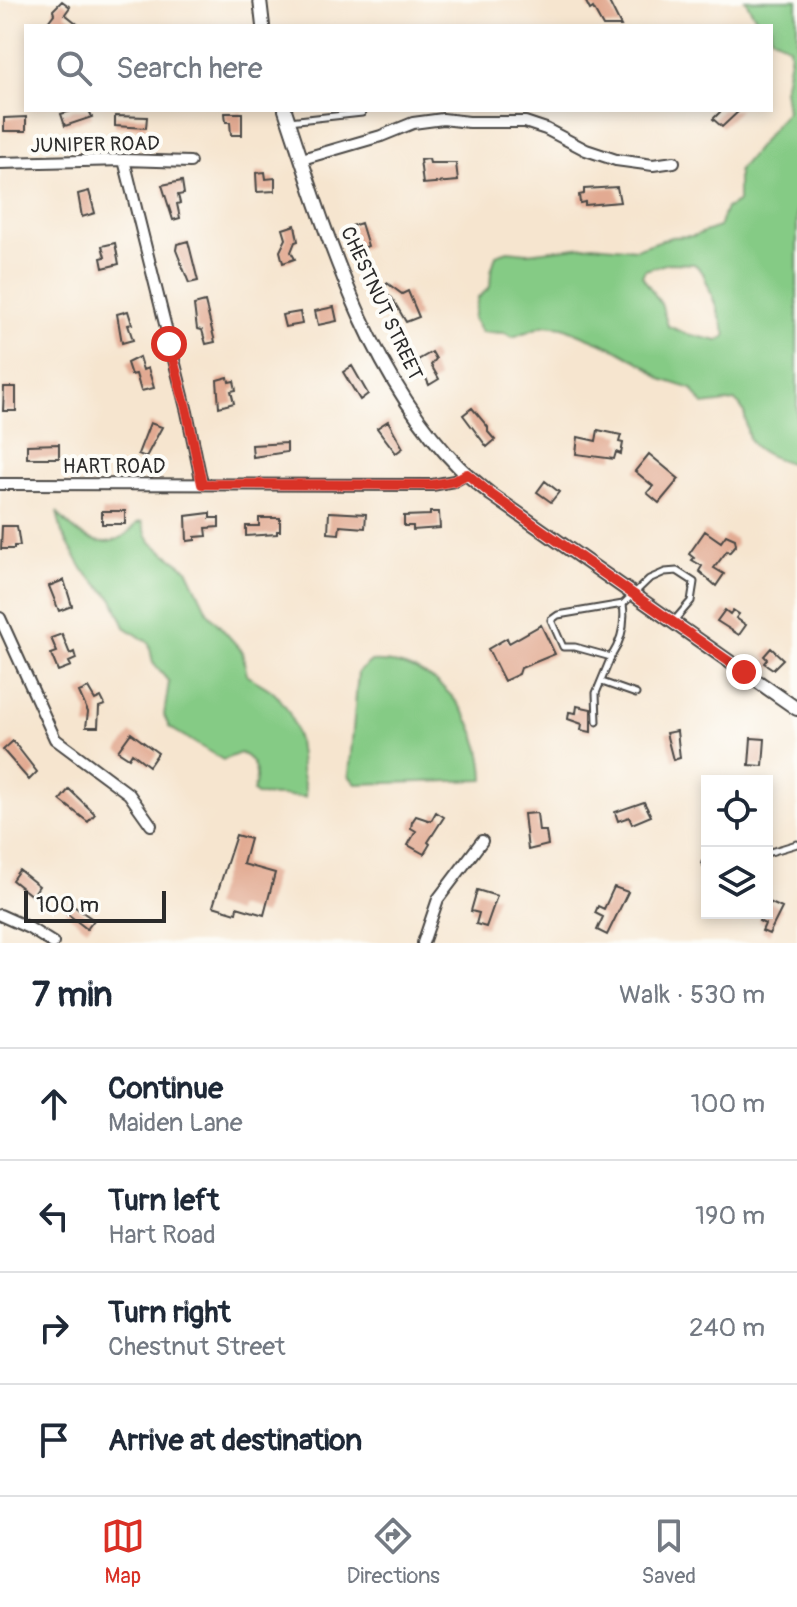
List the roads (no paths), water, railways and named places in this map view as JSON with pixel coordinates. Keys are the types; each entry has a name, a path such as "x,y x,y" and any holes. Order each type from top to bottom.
{"street":[{"path":"260,0 263,24"},
{"name":"CHESTNUT STREET","path":"286,116 329,239 376,348 399,391 424,425 467,474 492,495 797,709"},
{"path":"302,159 381,136 413,123 443,119 525,122 616,160 653,165 674,162"},
{"path":"124,160 202,484"},
{"name":"JUNIPER ROAD","path":"0,163 190,162"},
{"name":"HART ROAD","path":"0,484 432,485 454,481 467,474"},
{"path":"0,618 4,640 55,739 129,794 151,825"},
{"path":"423,943 438,899 482,841"},
{"path":"0,915 53,943"}],"lane":[{"path":"286,116 362,113"},
{"path":"611,657 575,647 563,647 551,620 558,615 623,604 649,579 677,571 694,582 691,601 674,621"},
{"path":"597,722 596,693 619,644 625,619 623,604"},
{"path":"602,682 636,694"},
{"path":"773,851 797,844"}]}
